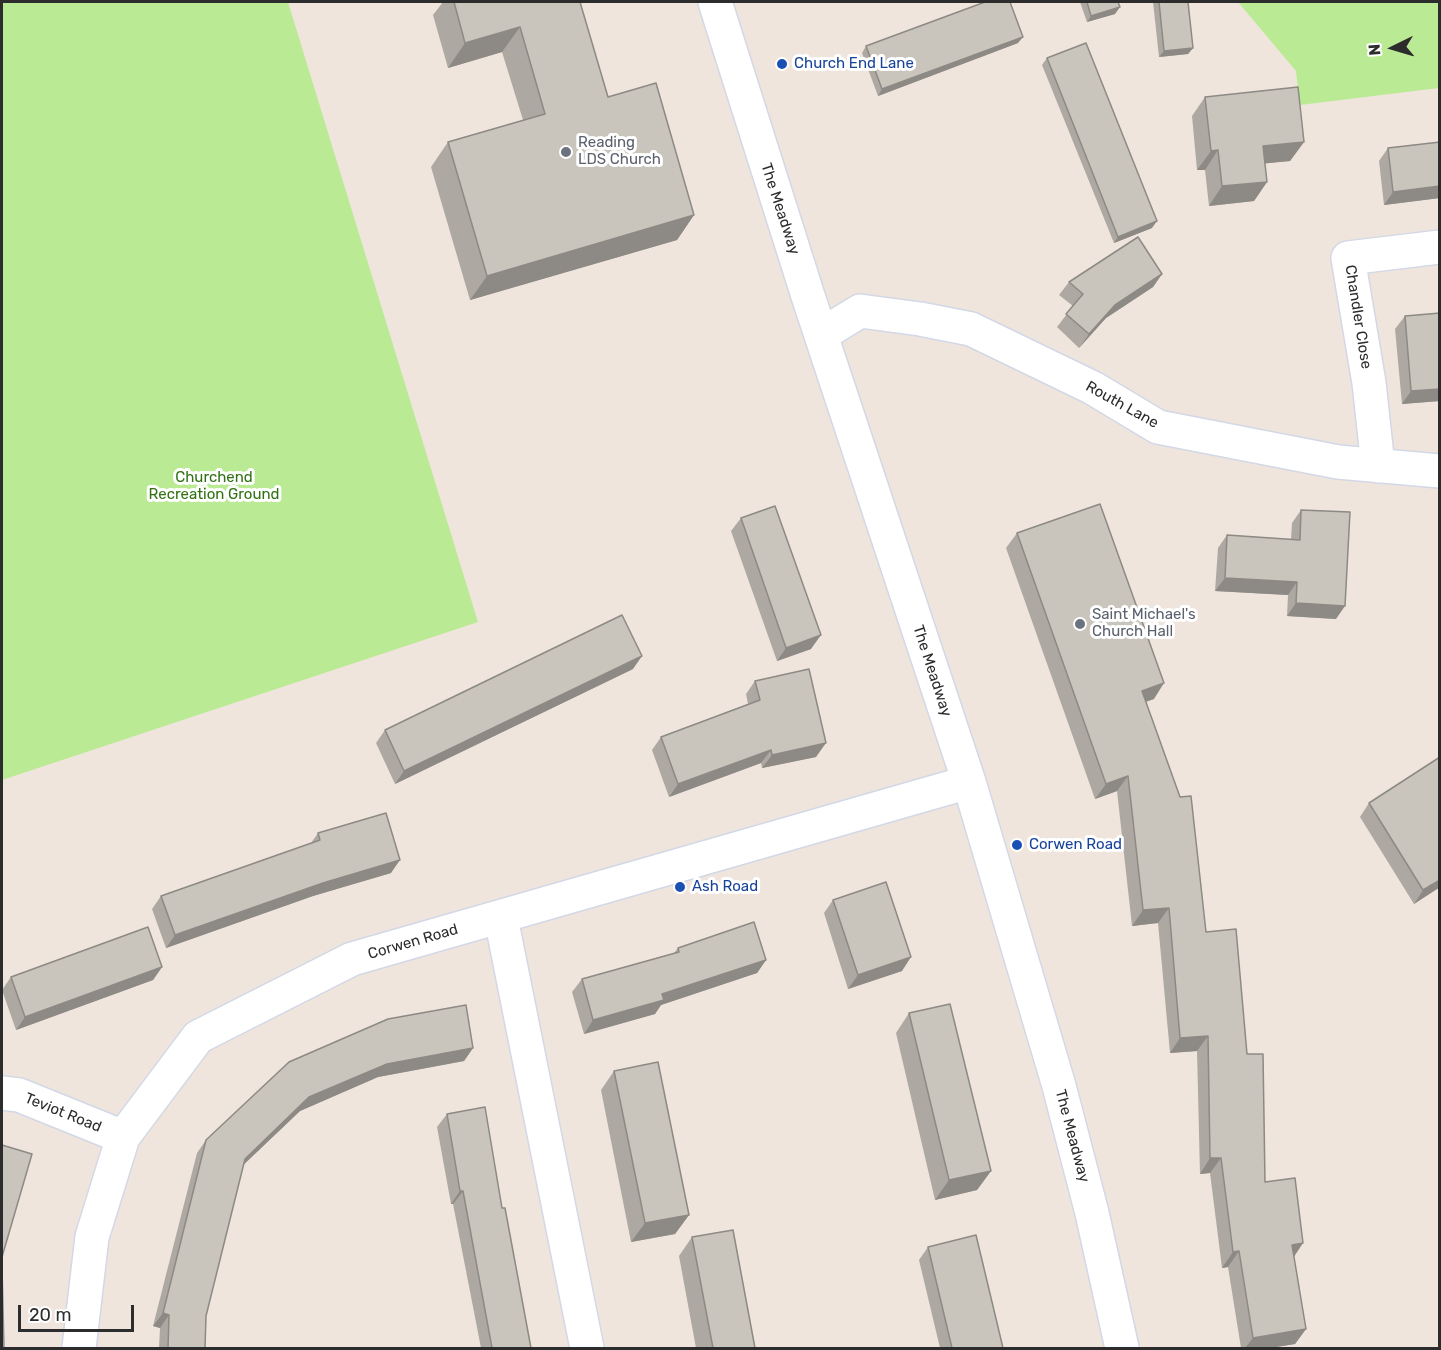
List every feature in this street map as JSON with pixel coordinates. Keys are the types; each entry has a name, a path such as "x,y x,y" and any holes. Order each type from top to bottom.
{"street":[{"name":"The Meadway","path":"715,2 821,335 969,782 1059,1086 1092,1214 1122,1348"},
{"name":"Chandler Close","path":"1378,466 1369,383 1348,258 1440,248"},
{"name":"Routh Lane","path":"821,335 860,311 971,329 1093,388 1158,427 1338,462 1440,471"},
{"name":"Corwen Road","path":"79,1348 92,1237 123,1137 198,1036 351,959 501,918 969,782"},
{"path":"501,918 587,1348"},
{"name":"Teviot Road","path":"2,1093 19,1095 123,1137"}],"green space":[{"name":"Churchend Recreation Ground","path":"2,2 288,2 478,622 2,780"},
{"path":"1238,2 1439,2 1439,88 1300,105 1296,71"}],"building":[{"name":"Reading LDS Church","path":"454,2 580,2 608,97 656,83 694,215 487,276 448,142 545,114 520,27 465,43"},
{"path":"985,2 1010,2 1023,37 882,89 866,46"},
{"path":"1087,2 1118,2 1120,7 1091,16"},
{"path":"1159,2 1188,2 1193,48 1164,51"},
{"path":"1086,43 1157,221 1118,237 1047,58"},
{"path":"1298,87 1304,142 1263,146 1267,182 1222,186 1218,150 1211,151 1205,97"},
{"path":"1440,142 1440,186 1393,192 1388,148"},
{"path":"1138,237 1162,274 1115,305 1089,334 1066,314 1083,294 1069,282"},
{"path":"1440,313 1440,389 1411,391 1405,316"},
{"path":"1100,504 1164,683 1142,691 1180,797 1191,796 1206,932 1236,929 1247,1054 1263,1054 1265,1182 1295,1178 1303,1243 1292,1245 1306,1329 1253,1338 1239,1251 1233,1252 1221,1158 1210,1158 1208,1036 1180,1038 1169,908 1143,910 1128,776 1106,784 1017,533"},
{"path":"775,506 821,635 786,648 741,518"},
{"path":"1301,510 1350,512 1345,606 1296,603 1297,582 1225,578 1227,535 1300,540"},
{"path":"622,615 642,656 404,771 385,730"},
{"path":"809,669 826,743 772,755 771,750 678,784 661,737 760,700 755,681"},
{"path":"1440,757 1440,880 1423,890 1369,803"},
{"path":"386,813 400,860 323,883 175,935 161,896 320,840 318,833"},
{"path":"886,882 911,957 858,975 833,900"},
{"path":"754,922 766,960 662,994 664,1000 593,1020 582,979 679,952 678,948"},
{"path":"148,927 162,967 25,1017 11,977"},
{"path":"950,1004 991,1171 949,1180 909,1013"},
{"path":"466,1005 473,1048 387,1064 309,1097 245,1159 206,1316 205,1348 168,1348 169,1315 163,1313 206,1140 289,1062 388,1019"},
{"path":"658,1062 689,1215 645,1223 614,1071"},
{"path":"485,1107 502,1208 505,1208 531,1348 492,1348 463,1191 460,1191 447,1114"},
{"path":"2,1145 32,1154 2,1257"},
{"path":"733,1230 755,1348 713,1348 692,1237"},
{"path":"976,1235 1003,1348 952,1348 928,1247"},
{"path":"2,1268 4,1348 2,1348"}],"place":[{"name":"Church End Lane","path":"782,64"},
{"name":"Reading LDS Church","path":"566,152"},
{"name":"Saint Michael's Church Hall","path":"1080,624"},
{"name":"Corwen Road","path":"1017,845"},
{"name":"Ash Road","path":"680,887"}]}
